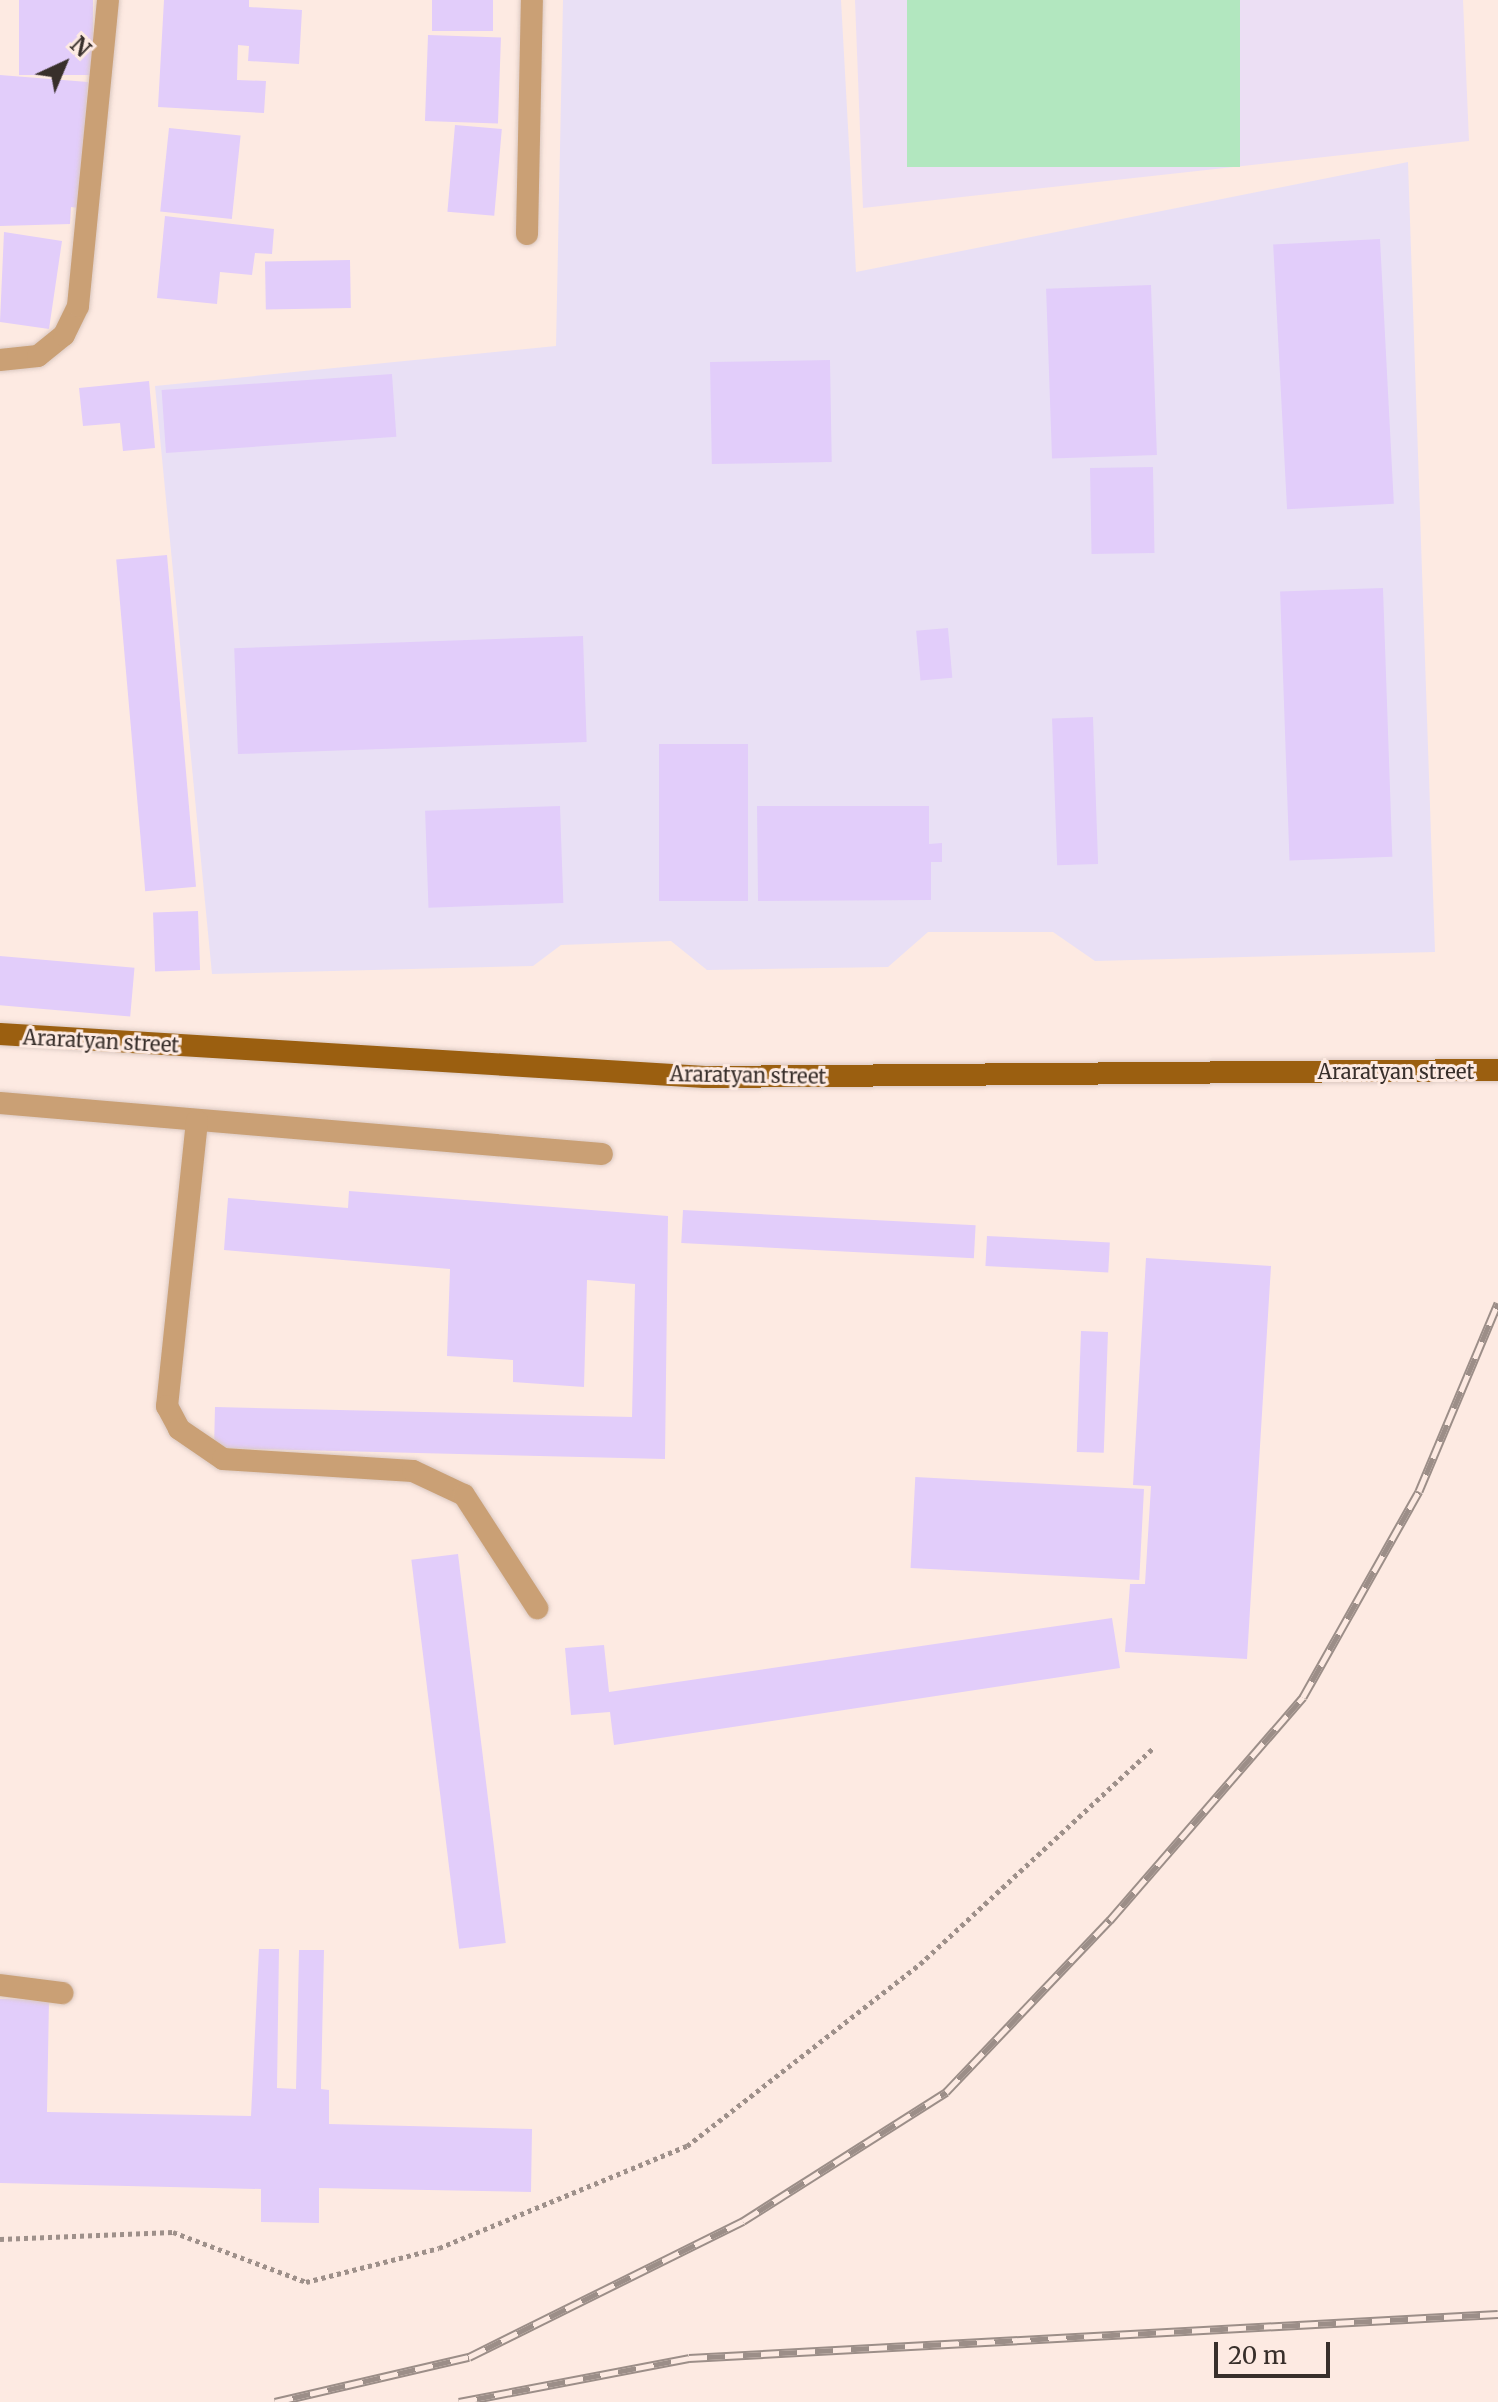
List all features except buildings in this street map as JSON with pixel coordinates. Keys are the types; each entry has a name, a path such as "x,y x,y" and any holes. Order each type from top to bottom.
{"main road":[{"name":"Araratyan street","path":"0,1034 705,1077 1498,1070"}],"street":[{"path":"0,360 38,356 64,335 78,306 108,0"},
{"path":"527,234 532,0"},
{"path":"0,1103 602,1154"},
{"path":"197,1121 167,1406 179,1429 223,1459 413,1471 464,1495 537,1608"},
{"path":"0,1985 62,1993"}],"path":[{"path":"0,2239 173,2232 306,2282 439,2248 687,2146 920,1964 1154,1747"}],"shaded area":[{"path":"563,0 841,0 856,272 1408,162 1435,952 1095,961 1053,932 928,932 888,967 707,970 671,941 561,945 533,966 212,974 155,386 556,346"},
{"path":"855,0 1463,0 1469,141 863,208"}],"green space":[{"path":"907,0 1240,0 1240,167 907,167"}],"railway":[{"path":"275,2402 469,2357 743,2221 946,2092 1110,1920 1303,1697 1419,1491 1498,1303"},
{"path":"459,2402 689,2358 1498,2314"}]}
